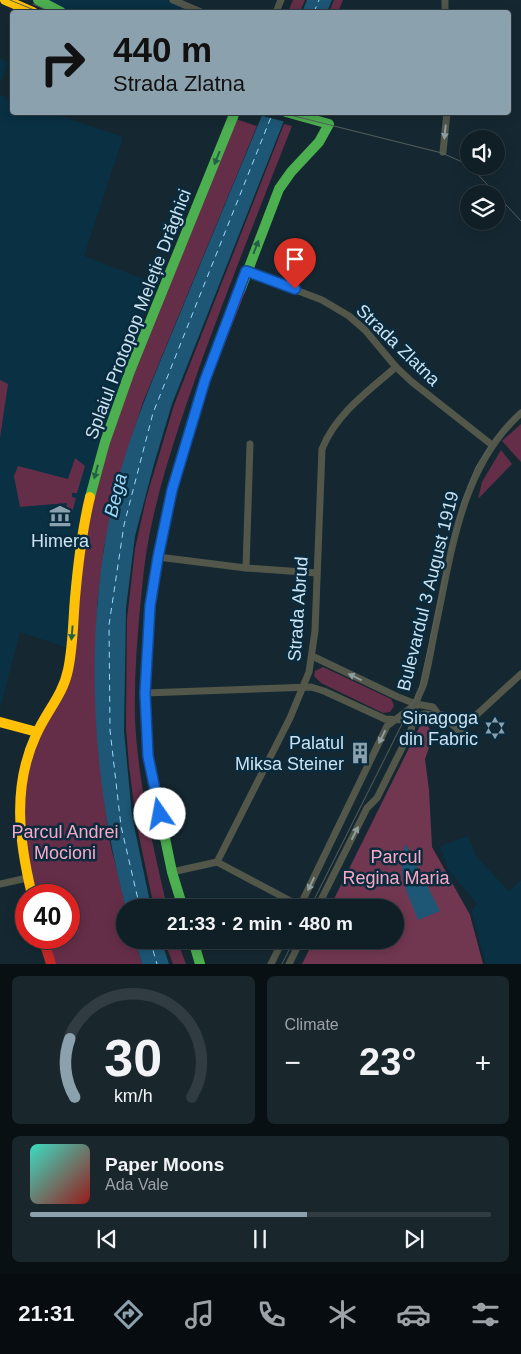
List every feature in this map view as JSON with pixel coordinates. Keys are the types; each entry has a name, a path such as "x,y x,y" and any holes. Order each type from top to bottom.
{"street":[{"path":"5,0 28,10"},
{"path":"38,0 57,10"},
{"path":"173,0 196,10"},
{"name":"Splaiul Protopop Meleție Drăghici","path":"29,884 21,843 18,797 26,759 37,732 59,697 66,677 83,530 90,493 108,430 142,338 234,115"},
{"path":"180,899 172,872 148,756 145,693 150,606 172,490 205,380 282,182 320,142 329,124 296,115"},
{"path":"443,152 447,115"},
{"name":"Strada Zlatna","path":"246,271 334,306 365,330 396,367 412,382 492,445"},
{"name":"Strada Abrud","path":"217,862 304,686 312,656 322,449 331,431 342,416 396,367"},
{"name":"Bulevardul 3 August 1919","path":"322,899 367,808 377,798 409,734 422,688 447,572 466,496 478,468 492,445 521,413"},
{"path":"246,568 250,444"},
{"path":"158,557 246,568 317,573"},
{"path":"312,656 398,698 433,707"},
{"path":"145,693 304,686 321,689 382,718 395,720 414,718 424,714 438,714 447,717 459,731 521,674"},
{"path":"422,688 438,714"},
{"name":"Bulevardul 3 August 1919","path":"304,899 387,726 416,704"},
{"path":"0,722 37,732"},
{"path":"172,872 217,862 285,899"},
{"path":"0,884 27,878"},
{"path":"46,949 51,964"},
{"path":"196,949 200,964"},
{"path":"271,964 278,949"},
{"path":"289,964 296,949"}],"shaded area":[{"path":"44,0 168,0 190,10 68,10"},
{"path":"0,59 8,62 0,84"},
{"path":"0,95 10,98 10,115 58,115 123,137 84,256 154,283 123,383 68,648 20,632 0,709"},
{"path":"468,836 476,856 509,891 521,880 521,964 486,964 471,910 477,904 447,868 440,846"}],"green space":[{"path":"293,0 305,0 301,10 289,10"},
{"path":"334,0 343,0 339,10 330,10"},
{"name":"Parcul Andrei Mocioni","path":"233,118 257,126 143,402 125,458 104,547 97,605 96,712 110,843 124,899 116,899 116,949 138,949 142,964 51,964 46,949 80,949 80,884 30,884 21,843 26,759 63,688 77,573 98,463"},
{"path":"284,124 292,126 225,297 188,399 166,468 148,545 137,643 135,719 143,791 165,899 152,899 137,827 129,766 126,727 127,619 135,549 146,499 174,405"},
{"path":"0,380 8,384 0,438"},
{"path":"521,424 521,462 502,441"},
{"path":"501,450 512,464 478,499 482,482"},
{"path":"75,458 85,466 77,493 72,493 72,497 76,498 69,524 63,523 67,503 20,507 14,476 18,466 68,479"},
{"path":"323,667 391,699 394,706 390,712 383,713 321,683 314,676 315,671"},
{"name":"Parcul Regina Maria","path":"426,722 433,736 425,759 429,790 432,847 470,915 483,964 302,964 310,949 404,949 404,899 334,899 421,724"},
{"path":"167,949 180,949 186,964 173,964"}],"water":[{"path":"307,0 332,0 328,10 303,10"},
{"name":"Bega","path":"262,115 286,115 172,404 135,536 126,608 124,731 132,816 149,899 124,899 114,857 98,753 95,648 98,595 105,543 115,492 144,403"},
{"path":"406,844 440,911 418,920 402,874 403,854"},
{"path":"138,949 164,949 169,964 142,964"}],"pier":[{"path":"259,115 289,115 286,122"}],"ferry route":[{"path":"315,10 319,0"},
{"path":"138,899 121,826 110,730 109,625 124,525 153,413 272,115"},
{"path":"153,949 157,964"}],"tram line":[{"path":"10,0 34,10"},
{"path":"33,4 46,10"},
{"path":"290,115 442,153 460,161"},
{"path":"478,175 521,221"},
{"path":"314,899 419,690 462,503 476,467 491,444 521,410"},
{"path":"282,964 290,949"}],"traffic: fast":[{"path":"38,0 57,10"},
{"path":"90,497 105,442 130,371 234,115"},
{"path":"240,291 279,189 291,172 319,142 329,124 297,115"},
{"path":"180,899 172,872 148,756 145,693 150,606 172,490 185,445"},
{"path":"196,949 200,964"}],"traffic: slow":[{"path":"5,0 28,10"},
{"path":"29,884 21,834 20,814 23,774 36,735 66,679 72,643 79,560 90,497"},
{"path":"0,722 37,732"}],"traffic: jam":[{"path":"185,445 205,380 240,291"},
{"path":"46,949 51,964"}],"place":[{"name":"Himera","path":"60,516"},
{"name":"Sinagoga din Fabric","path":"495,728"},
{"name":"Palatul Miksa Steiner","path":"360,753"}],"route":[{"path":"160,814 148,756 145,693 150,606 172,490 205,380 246,271 295,289"}]}
